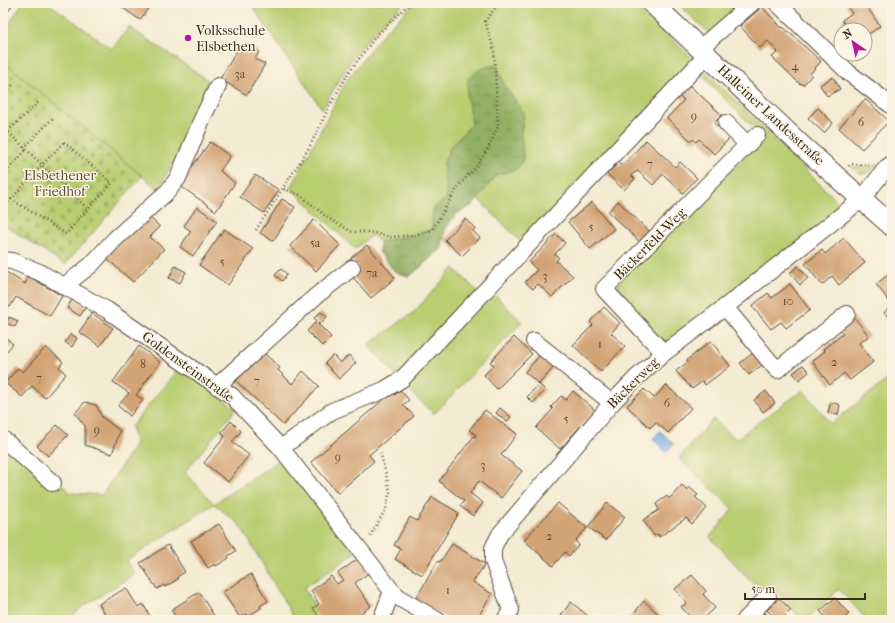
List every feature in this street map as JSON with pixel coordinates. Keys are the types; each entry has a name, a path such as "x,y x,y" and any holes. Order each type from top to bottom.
{"main road":[{"name":"Halleiner Landesstraße","path":"652,3 802,146 892,226"}],"street":[{"path":"281,448 332,410 384,390 402,379 704,52 752,3"},
{"path":"777,3 849,73 892,106"},
{"path":"64,286 91,265 115,238 168,191 178,178 202,119 218,86"},
{"name":"Bäckerfeld-Weg","path":"664,353 604,289 753,140 726,123"},
{"name":"Bäckerweg","path":"505,620 511,610 493,561 493,548 500,534 612,403 664,353 862,199 887,167 892,164"},
{"name":"Goldensteinstraße","path":"3,260 12,261 39,272 107,310 232,396 281,448 392,591 401,599 437,620"},
{"path":"217,386 316,296 352,268"},
{"path":"725,307 777,370 846,314"},
{"path":"534,341 612,403"},
{"path":"3,439 53,483"},
{"path":"381,620 392,591"},
{"path":"745,620 768,596"}],"path":[{"path":"256,230 284,189 309,148 330,105 349,72 377,35 410,3"},
{"path":"284,189 300,196 328,218 352,232 368,232 391,237 413,235 432,230 459,185 475,168 488,149 498,126 494,50 485,21 499,3"},
{"path":"3,94 15,83"},
{"path":"8,131 38,103"},
{"path":"3,175 54,117"},
{"path":"3,127 88,209"},
{"path":"3,208 64,142 112,183 66,234 11,200"},
{"path":"847,167 851,164 860,166 876,163"},
{"path":"359,549 374,531 386,509 390,491 380,451"}],"green space":[{"path":"22,3 48,3 112,49 129,27 208,80 184,144 158,189 3,61 3,34"},
{"path":"256,3 404,3 382,23 353,57 322,109 253,7"},
{"path":"415,3 633,3 694,60 523,244 478,199 496,175 517,169 523,159 521,132 524,113 505,87 500,73 472,124 451,146 443,164 447,198 433,209 432,230 380,242 372,235 355,249 291,188 347,80 385,31"},
{"path":"677,3 747,3 709,33"},
{"name":"Elsbethener Friedhof","path":"3,61 142,176 65,265 3,224"},
{"path":"495,65 500,73 505,87 524,113 521,132 523,159 517,169 496,175 473,205 456,214 445,230 442,248 409,277 394,271 379,252 380,242 432,230 433,209 447,198 443,164 451,146 472,124 467,97 468,79 480,69"},
{"path":"703,69 838,202 830,217 667,345 620,296 618,288 621,279 764,138 698,72"},
{"path":"877,164 878,166 867,174 859,173 852,167 868,167"},
{"path":"454,268 478,292 397,377 368,345 414,312"},
{"path":"492,292 522,322 434,414 402,384"},
{"path":"180,366 236,409 185,472 214,504 126,561 135,574 82,607 69,620 3,620 3,446 58,480 71,493 102,495 136,444 131,427"},
{"path":"892,376 892,620 867,620 839,589 806,620 802,620 771,585 762,593 710,537 733,509 679,458 713,419 736,439 803,390 831,424"},
{"path":"281,459 355,553 304,588 323,620 295,620 240,525 214,504"}],"water":[{"path":"660,431 674,444 666,452 653,439"}],"building":[{"path":"116,3 152,3 140,20"},
{"path":"849,3 865,4 880,26 873,31 873,22 843,22 842,20 852,13 846,5"},
{"path":"762,7 782,28 783,27 821,61 803,85 801,83 800,84 772,57 778,52 768,41 760,48 740,26"},
{"path":"246,44 259,52 255,59 265,64 247,95 220,79 238,49 242,51"},
{"path":"833,77 840,89 827,96 820,85"},
{"path":"689,85 722,115 714,123 730,138 714,154 699,139 696,142 693,139 691,141 667,118 684,100 679,96"},
{"path":"865,99 889,121 862,149 839,128"},
{"path":"818,108 833,123 824,133 808,118"},
{"path":"646,140 675,167 680,162 697,178 683,193 663,174 653,185 638,171 631,175 635,179 624,190 607,174 618,163 620,165 627,161"},
{"path":"210,142 230,156 220,171 235,183 216,211 179,185"},
{"path":"255,175 279,190 264,213 240,197"},
{"path":"282,199 295,207 273,241 260,233"},
{"path":"618,201 650,232 640,242 608,212"},
{"path":"592,202 614,229 590,249 568,222"},
{"path":"197,207 217,221 193,256 180,247 191,231 184,226"},
{"path":"146,214 160,227 150,237 164,249 133,282 105,257"},
{"path":"465,219 475,228 473,231 480,238 462,256 445,240"},
{"path":"314,220 340,245 316,271 290,246"},
{"path":"224,229 253,249 228,285 199,265"},
{"path":"556,234 565,243 555,254 559,258 556,261 573,276 552,297 538,284 533,289 525,282 537,270 529,262"},
{"path":"844,238 865,263 839,285 832,276 822,285 805,264 822,250 825,254"},
{"path":"367,245 395,278 371,298 351,275 359,268 351,258"},
{"path":"175,266 186,272 180,283 169,278"},
{"path":"798,266 808,278 800,285 790,273"},
{"path":"281,269 287,274 282,281 275,275"},
{"path":"3,270 25,284 28,276 62,296 50,316 16,297 10,307 3,302"},
{"path":"892,272 892,320 884,313 891,304 876,284"},
{"path":"790,284 810,310 786,328 781,322 771,329 752,306 768,293 772,298"},
{"path":"74,297 87,305 80,316 67,308"},
{"path":"604,307 620,323 611,333 625,346 601,372 573,345 593,325 590,322"},
{"path":"321,312 327,317 320,324 314,318"},
{"path":"92,313 113,328 100,346 79,332"},
{"path":"853,316 869,336 859,343 873,362 850,380 844,373 830,385 812,361 825,351 823,349 843,334 838,327"},
{"path":"9,317 18,321 15,327 6,323"},
{"path":"316,322 331,337 322,346 307,331"},
{"path":"71,334 77,338 72,347 65,342"},
{"path":"3,335 13,344 3,355"},
{"path":"514,337 532,354 497,389 484,375 494,365 490,362"},
{"path":"711,341 730,366 705,385 703,381 692,389 676,371"},
{"path":"139,346 160,362 136,395 143,400 130,416 118,406 129,393 113,382"},
{"path":"46,347 63,362 59,367 66,374 45,398 32,386 22,397 5,383 18,368 23,372"},
{"path":"263,352 280,368 278,370 292,384 303,371 319,386 283,425 236,381"},
{"path":"753,353 762,365 749,375 740,363"},
{"path":"541,354 555,366 539,384 525,372"},
{"path":"333,355 340,363 349,355 356,363 339,379 325,363"},
{"path":"803,365 809,372 799,380 793,373"},
{"path":"539,384 545,390 533,403 527,397"},
{"path":"666,385 691,408 668,433 656,422 650,428 627,406 644,389 654,398"},
{"path":"400,390 409,400 403,405 414,416 369,455 374,461 338,493 311,462 392,392 395,395"},
{"path":"573,391 595,410 560,449 536,428 553,409 551,407 561,396 566,400"},
{"path":"766,391 775,403 763,412 754,400"},
{"path":"85,402 96,405 102,417 120,431 112,454 85,445 85,426 75,413"},
{"path":"831,402 840,405 838,415 828,412"},
{"path":"500,408 511,417 507,422 496,413"},
{"path":"485,410 517,434 501,455 522,471 501,498 479,481 470,493 483,503 473,516 460,506 464,501 439,481 474,436 475,437 476,435 469,430"},
{"path":"231,421 241,431 232,442 249,455 228,482 204,463 225,436 221,433"},
{"path":"57,425 68,435 48,456 37,446"},
{"path":"682,485 687,490 689,487 698,495 695,497 707,508 692,524 686,518 659,537 658,534 654,536 643,520 659,510 656,504 667,496 669,499"},
{"path":"432,497 459,513 422,575 395,559 401,549 394,545 410,517 417,521"},
{"path":"558,503 587,528 575,541 579,545 569,556 565,552 553,566 524,540"},
{"path":"607,503 625,517 606,540 588,527"},
{"path":"219,524 236,551 228,556 229,558 216,566 215,564 208,568 191,541"},
{"path":"452,544 485,564 473,582 492,594 476,620 449,620 415,600 438,561 440,562"},
{"path":"168,545 185,572 177,577 178,579 165,587 164,585 157,589 140,563"},
{"path":"359,558 370,572 355,583 371,606 351,620 330,620 328,617 321,620 313,608 319,604 311,591 331,576 337,584 343,580 338,573"},
{"path":"251,574 268,601 249,616 247,614 240,618 223,592"},
{"path":"692,575 706,591 703,594 715,608 702,620 693,620 681,607 687,603 675,589"},
{"path":"126,588 138,607 143,604 152,620 105,620 108,619 99,604"},
{"path":"199,592 216,619 178,620 171,610"},
{"path":"779,598 791,610 781,620 777,620 767,610"},
{"path":"835,598 849,614 842,620 824,620 826,618 820,611"},
{"path":"644,601 665,620 628,620"},
{"path":"571,602 593,620 568,620 561,615"},
{"path":"764,612 772,620 755,620"}],"place":[{"name":"Volksschule Elsbethen","path":"188,38"}]}
